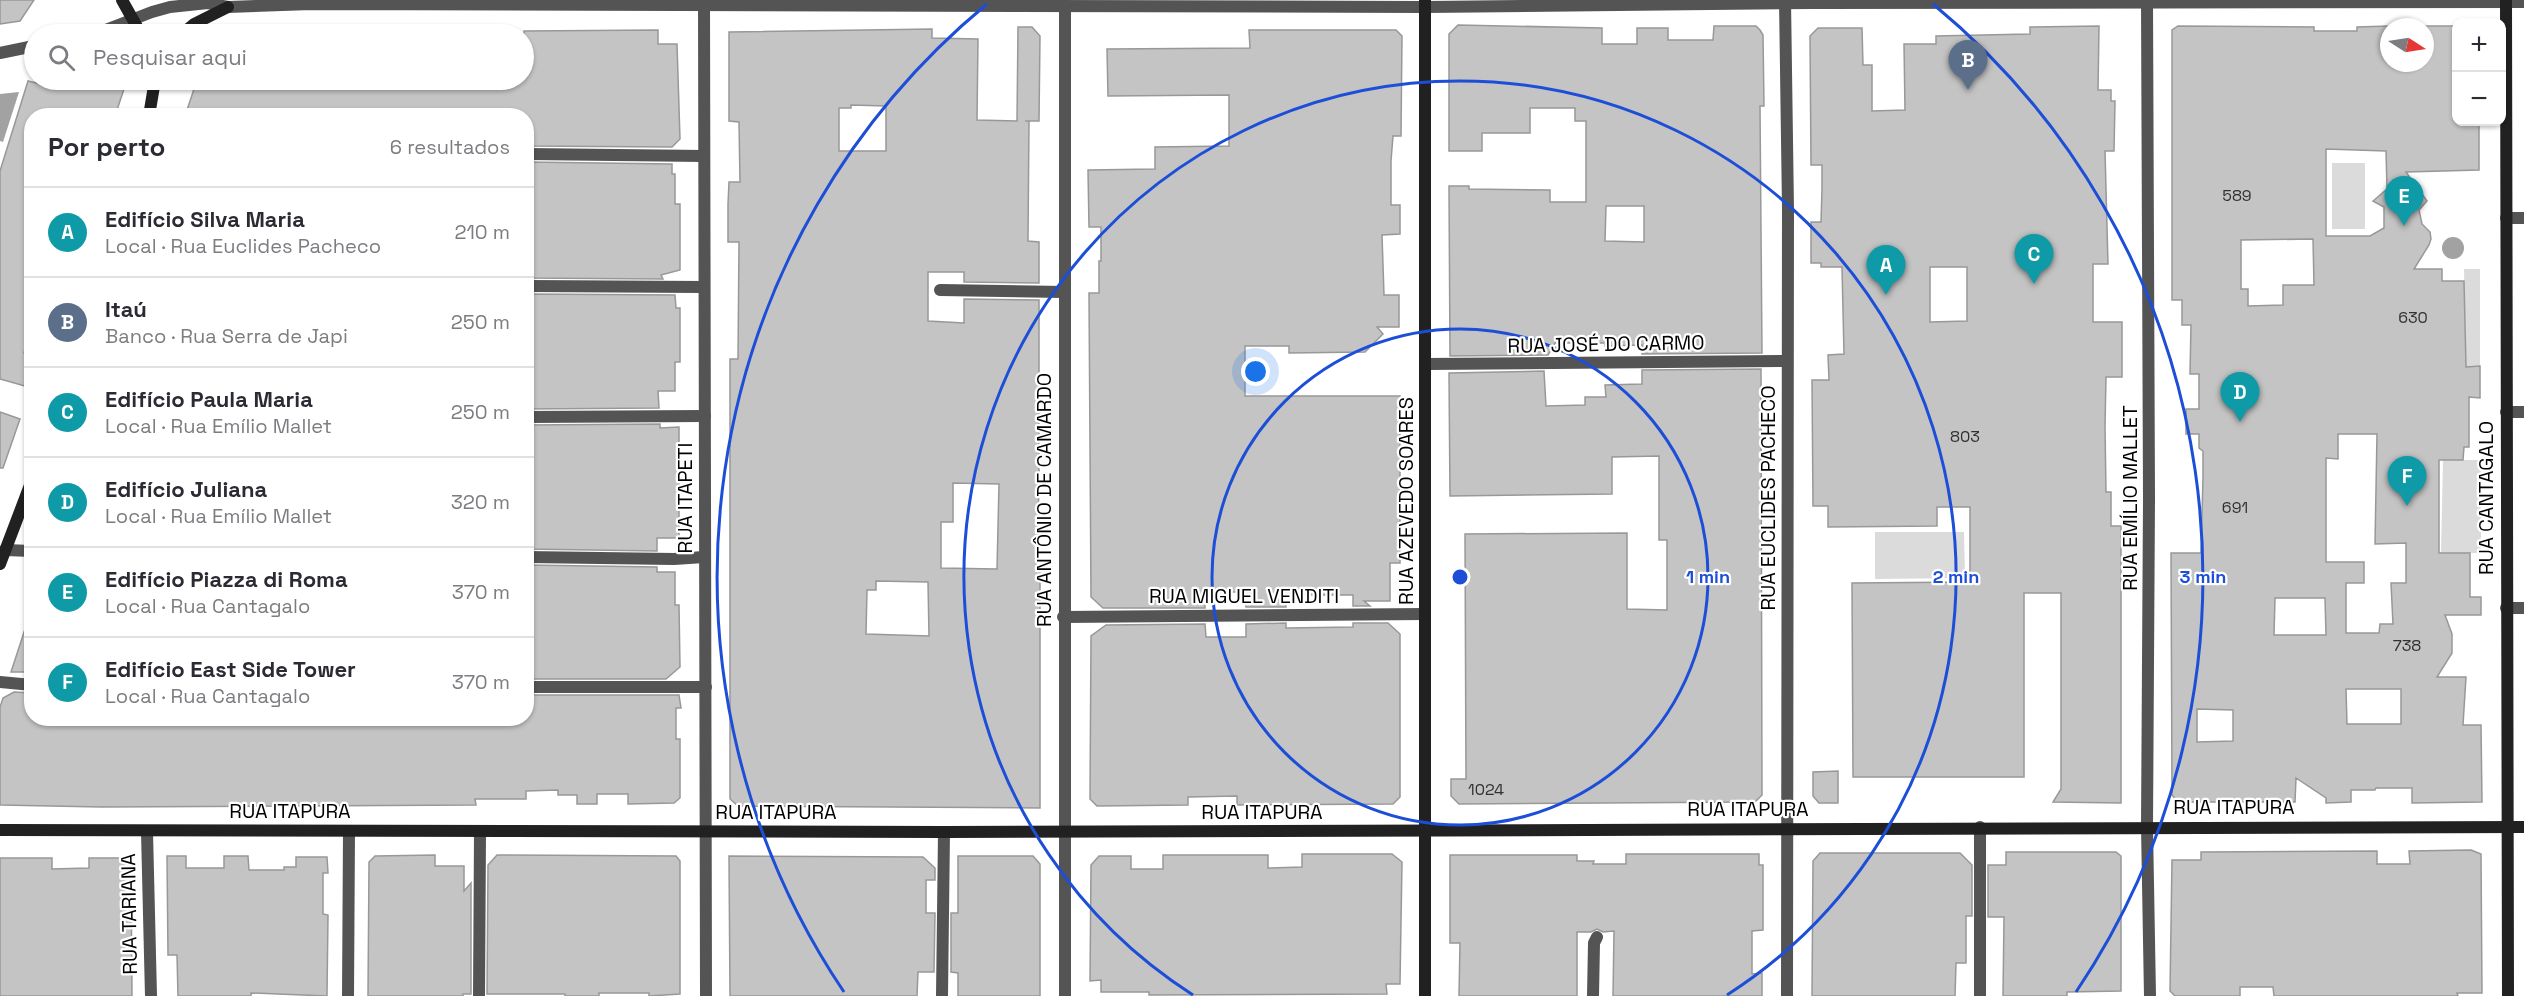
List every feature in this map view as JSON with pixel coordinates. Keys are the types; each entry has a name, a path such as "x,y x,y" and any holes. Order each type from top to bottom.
{"street":[{"path":"122,0 136,24"},
{"path":"121,24 170,7 208,3 228,7 311,2 1065,5 1785,1 2524,2"},
{"name":"RUA EUCLIDES PACHECO","path":"1785,1 1787,996"},
{"name":"RUA EMÍLIO MALLET","path":"2146,1 2149,500 2147,827 2150,996"},
{"name":"RUA CANTAGALO","path":"2506,1 2505,412 2508,996"},
{"name":"RUA ITAPETI","path":"704,3 706,996"},
{"name":"RUA AZEVEDO SOARES","path":"1425,3 1425,996"},
{"name":"RUA ANTÔNIO DE CAMARDO","path":"1065,5 1063,616 1065,996"},
{"path":"194,24 228,7"},
{"path":"0,53 24,48"},
{"path":"151,108 154,90"},
{"path":"534,154 704,156"},
{"path":"2506,218 2524,218"},
{"path":"534,286 703,287"},
{"path":"940,290 1064,291"},
{"name":"RUA JOSÉ DO CARMO","path":"1425,364 1787,362"},
{"path":"2505,412 2524,412"},
{"path":"534,417 705,416"},
{"path":"0,564 24,501"},
{"path":"5,550 24,551"},
{"path":"534,557 674,559 704,557"},
{"path":"2506,608 2524,608"},
{"name":"RUA MIGUEL VENDITI","path":"1063,616 1425,614"},
{"path":"0,682 24,684"},
{"path":"534,687 706,687"},
{"path":"1980,827 1980,996"},
{"name":"RUA ITAPURA","path":"0,830 944,832 2524,827"},
{"path":"348,996 349,831"},
{"name":"RUA TARIANA","path":"147,832 151,996"},
{"path":"479,996 480,832"},
{"path":"942,996 944,832"},
{"path":"1593,996 1594,943 1597,937"}],"shaded area":[{"path":"19,92 3,142 0,141 0,94"},
{"path":"2332,163 2365,163 2365,229 2332,229"},
{"path":"2453,237 2461,240 2464,248 2461,256 2453,259 2445,256 2442,248 2445,240"},
{"path":"2464,269 2480,269 2480,366 2466,367"},
{"path":"2443,460 2481,460 2481,553 2441,553"},
{"path":"1875,532 1964,532 1965,578 1875,579"}],"building":[{"path":"0,0 34,0 20,21 0,24"},
{"path":"1458,25 1602,28 1602,44 1637,44 1637,28 1668,28 1668,40 1713,40 1714,26 1756,26 1760,30 1763,35 1764,106 1760,106 1762,353 1642,354 1642,345 1605,346 1605,343 1555,343 1548,355 1450,356 1449,186 1469,186 1469,189 1550,190 1550,202 1586,202 1586,121 1575,121 1575,108 1530,108 1530,133 1482,133 1482,151 1449,151 1449,34","holes":["1606,206 1644,206 1644,242 1605,241"]},
{"path":"2099,26 2098,90 2111,90 2111,101 2115,101 2114,151 2105,151 2108,264 2093,264 2093,322 2122,322 2122,377 2106,377 2105,426 2106,492 2111,492 2111,526 2121,526 2121,803 2053,802 2061,789 2061,593 2024,593 2024,777 1853,777 1852,583 1970,582 1970,507 1937,507 1937,526 1828,527 1828,506 1813,506 1812,380 1829,380 1828,355 1844,354 1842,267 1821,267 1821,263 1811,263 1811,222 1821,222 1822,165 1811,165 1810,36 1818,28 1862,28 1863,65 1872,65 1872,111 1905,110 1904,44 1936,44 1936,36 2030,34 2030,27","holes":["1930,267 1967,267 1967,321 1930,322"]},
{"path":"2178,26 2314,27 2314,31 2357,31 2357,27 2380,26 2380,72 2434,72 2434,26 2452,26 2452,126 2479,126 2479,170 2406,172 2427,201 2419,210 2422,224 2430,232 2431,239 2414,269 2442,269 2442,281 2464,281 2466,367 2480,366 2480,398 2469,397 2469,447 2464,447 2463,460 2439,460 2439,553 2470,553 2470,597 2481,597 2481,615 2445,615 2452,634 2452,653 2437,677 2466,677 2463,725 2481,725 2482,802 2412,803 2412,788 2376,788 2375,790 2351,790 2351,802 2326,803 2326,798 2296,778 2295,802 2178,802 2172,795 2171,553 2201,553 2203,451 2199,448 2199,434 2186,434 2186,409 2199,409 2199,374 2190,374 2191,325 2182,325 2182,300 2172,300 2172,30","holes":["2326,149 2386,151 2387,189 2373,201 2384,207 2384,228 2370,236 2326,236","2313,239 2314,285 2283,285 2283,305 2248,306 2248,289 2241,289 2241,240","2338,434 2377,434 2375,544 2406,543 2406,583 2391,583 2393,624 2380,624 2379,633 2346,633 2346,583 2364,583 2364,562 2326,562 2326,458 2338,459","2275,598 2325,598 2326,635 2274,635","2346,689 2401,689 2401,724 2347,724","2197,709 2233,710 2233,741 2197,742"]},
{"path":"1018,27 1032,27 1040,36 1039,121 1029,121 1028,241 1039,242 1039,283 964,282 964,272 928,272 928,321 964,323 964,299 1039,300 1039,490 1036,569 1040,569 1040,808 738,806 730,799 730,359 738,359 739,242 728,242 728,204 729,182 740,182 739,122 729,121 729,32 932,29 932,38 978,39 977,120 1017,121","holes":["851,105 886,106 886,151 839,151 839,108 851,108","953,483 999,484 997,569 941,568 941,522 953,522","876,581 928,582 929,636 866,634 867,590 876,590"]},
{"path":"658,30 658,44 677,44 680,139 672,147 534,146 534,108 188,108 194,90 534,90 534,31"},
{"path":"1249,30 1396,30 1402,36 1401,136 1393,136 1391,161 1391,205 1400,205 1400,234 1382,235 1384,295 1399,295 1399,327 1377,327 1383,334 1365,352 1289,353 1289,346 1245,346 1245,396 1400,396 1400,563 1390,563 1390,601 1364,601 1370,606 1353,606 1353,595 1286,595 1286,607 1246,607 1245,592 1205,592 1205,608 1103,608 1091,597 1089,293 1099,293 1101,227 1089,227 1088,170 1155,169 1155,147 1229,146 1229,95 1108,96 1107,49 1250,48"},
{"path":"25,90 124,90 118,108 24,108 24,386 0,379 0,171"},
{"path":"534,162 672,164 672,174 675,174 675,204 680,204 680,270 661,275 663,279 534,278"},
{"path":"534,294 675,295 676,308 680,308 680,362 675,362 675,391 658,391 659,408 534,409"},
{"path":"1761,369 1762,795 1755,802 1459,804 1451,796 1451,779 1466,779 1465,534 1627,533 1627,609 1667,610 1667,540 1659,540 1659,456 1612,457 1612,494 1450,496 1449,373 1544,371 1546,406 1585,405 1585,397 1606,397 1605,385 1642,384 1642,370"},
{"path":"0,412 20,419 3,468 0,468"},
{"path":"660,424 660,428 679,427 679,538 657,538 657,551 534,549 534,425"},
{"path":"534,565 657,567 657,572 675,572 675,605 679,605 680,667 666,679 534,679"},
{"path":"1286,623 1286,628 1353,627 1353,623 1388,623 1400,634 1400,797 1393,804 1237,805 1237,796 1188,797 1188,805 1097,806 1090,799 1091,636 1106,625 1205,624 1206,637 1246,637 1246,624"},
{"path":"24,632 24,672 11,672"},
{"path":"14,692 24,693 24,726 534,726 534,695 679,695 681,708 676,708 676,739 680,739 680,798 674,803 628,804 628,794 597,794 597,804 577,804 577,795 558,795 558,790 526,791 526,799 475,799 476,805 101,807 0,805 0,707 3,698"},
{"path":"1838,771 1838,803 1819,803 1813,796 1813,772"},
{"path":"2471,850 2481,854 2482,993 2457,993 2458,996 2274,996 2273,987 2240,987 2240,996 2175,996 2170,991 2172,860 2201,860 2201,852 2377,851 2377,864 2410,864 2409,851"},
{"path":"2006,852 2116,852 2121,856 2121,991 2067,992 2067,996 2003,996 2004,917 1988,917 1988,865 2006,865"},
{"path":"1820,853 1960,853 1972,865 1972,916 1966,916 1966,963 1956,963 1955,996 1812,996 1813,861"},
{"path":"1302,854 1392,854 1402,862 1400,984 1386,984 1387,994 1149,995 1149,992 1101,992 1101,980 1090,981 1091,865 1099,856 1131,856 1131,869 1163,869 1163,855 1268,855 1268,868 1302,867"},
{"path":"1626,854 1759,854 1759,865 1763,865 1763,930 1752,931 1752,974 1762,973 1762,996 1613,996 1614,931 1603,932 1597,929 1591,932 1577,932 1577,996 1459,996 1460,943 1450,943 1450,855 1577,855 1577,861 1594,861 1593,864 1626,864"},
{"path":"435,855 435,866 464,866 464,891 471,883 471,994 463,994 463,996 368,996 369,862 375,856"},
{"path":"497,855 676,856 680,861 680,994 649,996 649,993 599,993 599,996 565,996 565,994 487,994 488,865"},
{"path":"167,856 186,856 186,868 224,868 224,856 248,856 249,870 284,870 284,867 296,867 296,857 327,857 328,873 323,873 323,914 328,915 327,996 251,993 251,996 178,996 177,955 168,955"},
{"path":"729,856 923,857 935,868 935,880 926,880 926,913 935,913 934,972 918,972 917,996 730,996"},
{"path":"958,856 1033,856 1040,864 1040,996 958,996 958,973 951,972 951,913 958,913"},
{"path":"0,858 52,858 52,869 89,868 89,858 123,858 131,863 132,996 0,996"}],"place":[{"name":"Itaú","path":"1968,90"},
{"name":"Edifício Piazza di Roma","path":"2404,226"},
{"name":"Edifício Paula Maria","path":"2034,284"},
{"name":"Edifício Silva Maria","path":"1886,295"},
{"name":"Edifício Juliana","path":"2240,422"},
{"name":"Edifício East Side Tower","path":"2407,506"}]}
